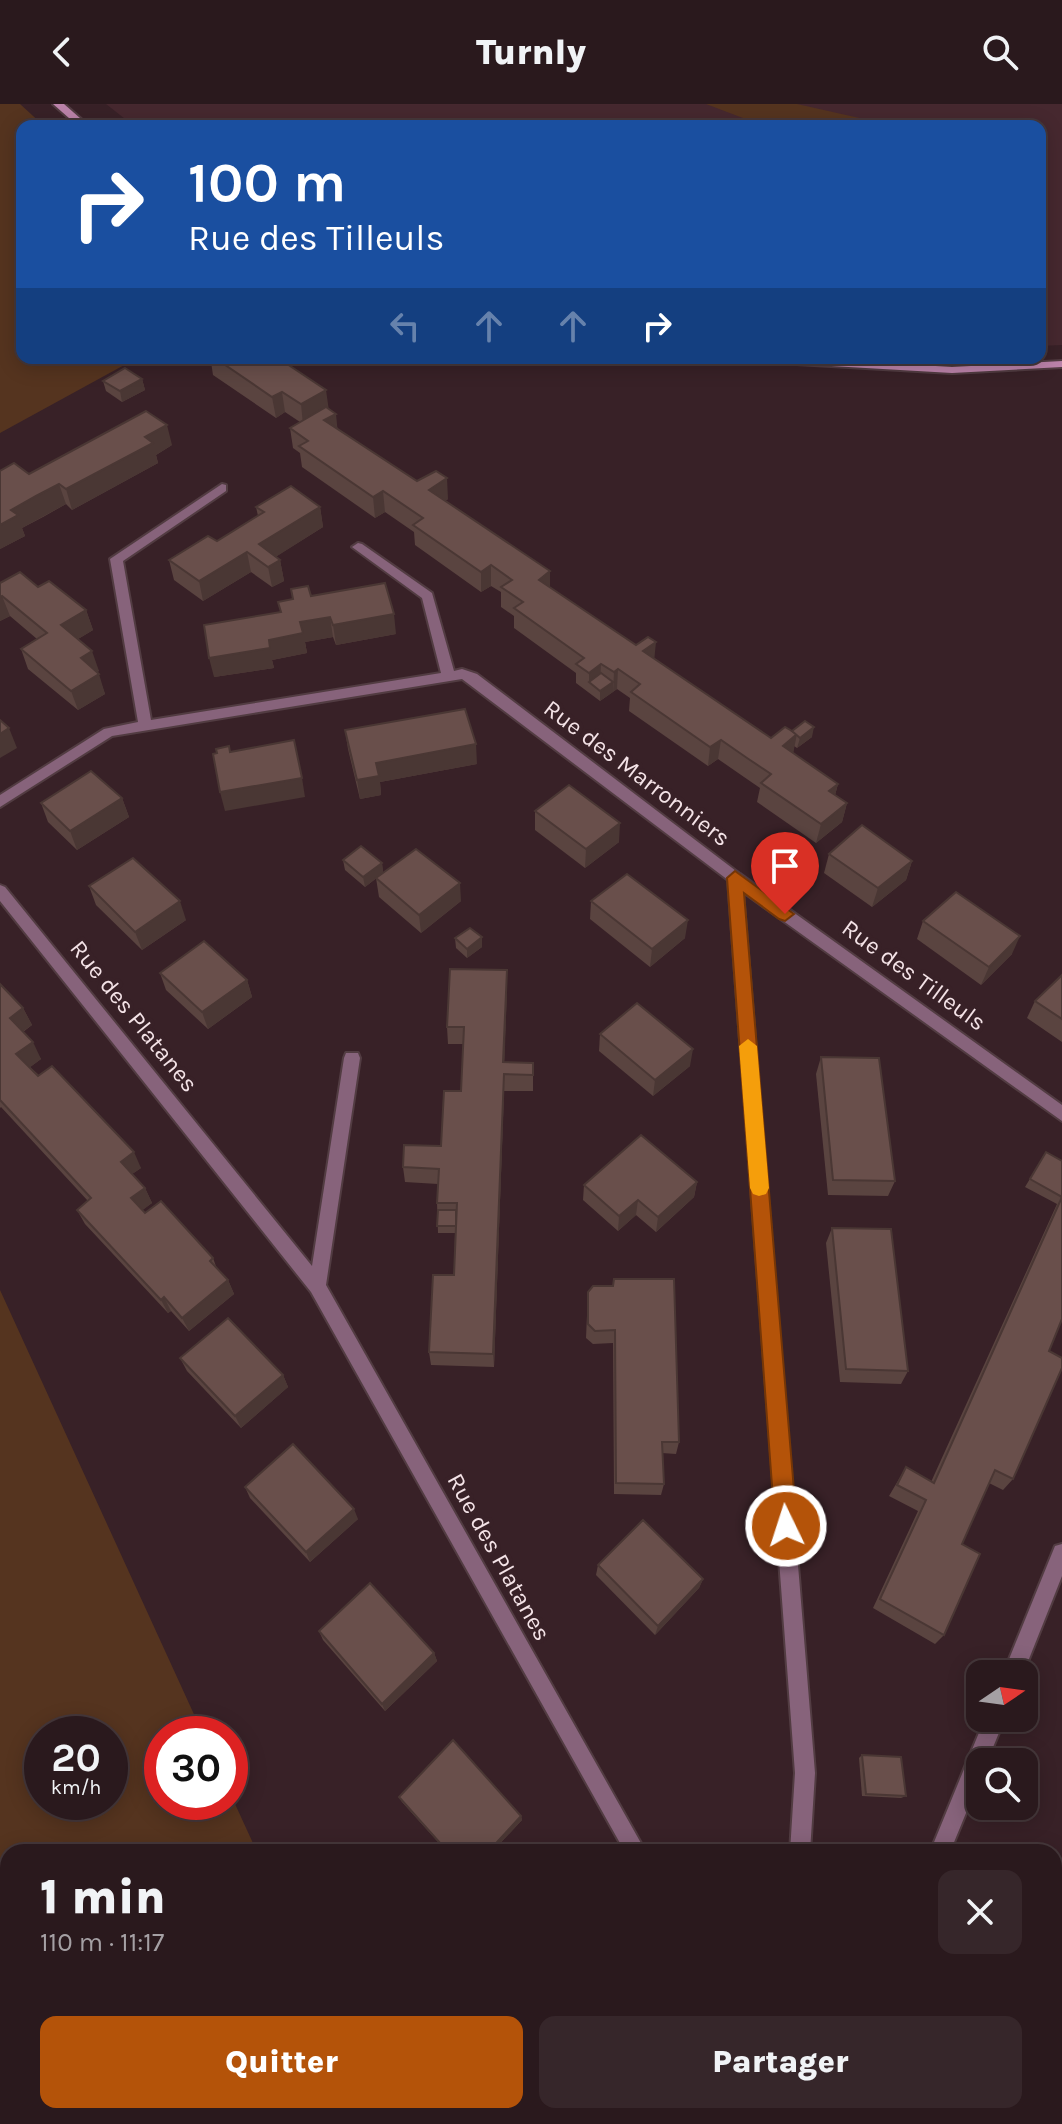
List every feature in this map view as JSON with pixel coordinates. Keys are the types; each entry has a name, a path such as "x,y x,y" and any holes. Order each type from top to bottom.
{"main road":[{"path":"58,104 77,120"},
{"path":"848,364 952,370 1062,366"}],"street":[{"path":"145,726 116,559 222,488"},
{"path":"358,547 428,596 448,675"},
{"name":"Rue des Marronniers","path":"0,802 109,732 448,675 472,677 735,878 805,1773 801,1844"},
{"name":"Rue des Tilleuls","path":"735,878 1062,1114"},
{"name":"Rue des Platanes","path":"0,891 317,1286 631,1844"},
{"path":"317,1286 352,1058"},
{"path":"1019,1660 1062,1553"},
{"path":"943,1844 989,1732"}],"shaded area":[{"path":"0,104 20,104 37,120 16,120 16,364 126,364 0,433"},
{"path":"106,104 1062,104 1062,345 1046,346 1046,120 126,120"},
{"path":"706,104 797,104 868,120 748,120"},
{"path":"0,1290 195,1716 144,1716 144,1820 242,1820 253,1844 0,1844"}],"building":[{"path":"224,364 287,364 326,390 301,404 282,392 272,397"},
{"path":"125,368 142,379 120,391 103,381"},
{"path":"326,407 336,414 324,420 417,481 436,471 447,478 429,490 550,571 539,580 636,645 648,637 656,642 643,651 771,738 785,727 797,734 783,746 838,784 829,791 847,803 821,824 761,783 771,774 721,740 710,747 631,692 640,684 618,669 614,672 601,664 589,673 576,664 584,658 514,608 523,602 501,587 512,580 491,565 481,572 413,525 423,518 383,491 373,497 299,446 308,441 290,428"},
{"path":"146,411 167,425 145,437 153,443 66,489 59,484 36,496 11,510 18,515 0,525 0,471 14,463 29,474"},
{"path":"291,486 320,507 259,544 280,560 268,567 247,552 199,581 169,560 208,536 217,541 264,512 256,507"},
{"path":"20,572 38,587 49,581 86,610 61,625 92,651 81,658 99,674 71,691 21,649 47,633 0,597 0,583"},
{"path":"385,583 394,614 333,625 330,617 300,622 303,633 269,640 270,648 209,658 204,625 281,612 278,602 293,599 291,589 308,586 311,596"},
{"path":"601,673 613,682 600,691 589,682"},
{"path":"465,709 476,744 376,763 379,776 357,780 345,730"},
{"path":"0,720 9,728 0,734"},
{"path":"805,721 814,727 800,738 792,731"},
{"path":"294,740 302,778 220,792 213,754 217,753 216,749 229,746 230,752"},
{"path":"91,771 122,798 70,831 41,803"},
{"path":"569,785 620,823 586,849 535,811"},
{"path":"862,825 912,861 878,888 829,854"},
{"path":"361,846 382,863 363,877 343,860"},
{"path":"416,849 460,883 419,915 376,878"},
{"path":"133,858 180,901 135,932 89,886"},
{"path":"627,874 688,920 652,949 591,901"},
{"path":"956,892 1020,936 989,967 923,921"},
{"path":"470,928 482,937 467,949 455,938"},
{"path":"204,941 247,980 202,1012 160,973"},
{"path":"450,969 507,970 503,1062 533,1063 533,1075 504,1074 493,1354 429,1352 433,1275 454,1275 457,1203 437,1203 439,1169 403,1167 404,1145 441,1146 444,1091 461,1091 464,1027 447,1027"},
{"path":"1062,975 1062,1019 1035,1001"},
{"path":"0,984 23,1008 10,1018 33,1042 16,1054 38,1076 52,1066 134,1152 121,1162 145,1188 131,1198 145,1213 161,1201 213,1258 210,1261 228,1280 182,1318 164,1297 161,1300 77,1210 91,1198 0,1100"},
{"path":"637,1003 693,1049 655,1080 600,1034"},
{"path":"821,1057 879,1058 895,1181 833,1180"},
{"path":"641,1135 697,1182 658,1217 638,1200 619,1216 584,1185"},
{"path":"1046,1152 1062,1161 1062,1197 1030,1179"},
{"path":"1062,1197 1062,1319 1049,1351 1062,1358 1062,1368 1013,1479 995,1470 962,1544 980,1554 944,1635 880,1599 926,1500 897,1485 906,1467 934,1483"},
{"path":"438,1210 456,1210 456,1226 437,1226"},
{"path":"832,1228 891,1229 908,1371 846,1369"},
{"path":"614,1279 674,1279 679,1442 662,1442 664,1484 616,1483 615,1330 595,1331 588,1324 588,1292 593,1286 613,1286"},
{"path":"228,1318 283,1375 235,1416 180,1358"},
{"path":"293,1444 354,1509 306,1552 245,1487"},
{"path":"643,1520 703,1579 658,1626 598,1565"},
{"path":"370,1583 434,1653 382,1704 319,1631"},
{"path":"453,1740 521,1816 495,1844 441,1844 399,1797"},
{"path":"862,1755 901,1757 906,1796 866,1794"}],"slow traffic":[{"path":"748,1046 759,1188"}],"route":[{"path":"785,914 735,878 786,1526"}]}
